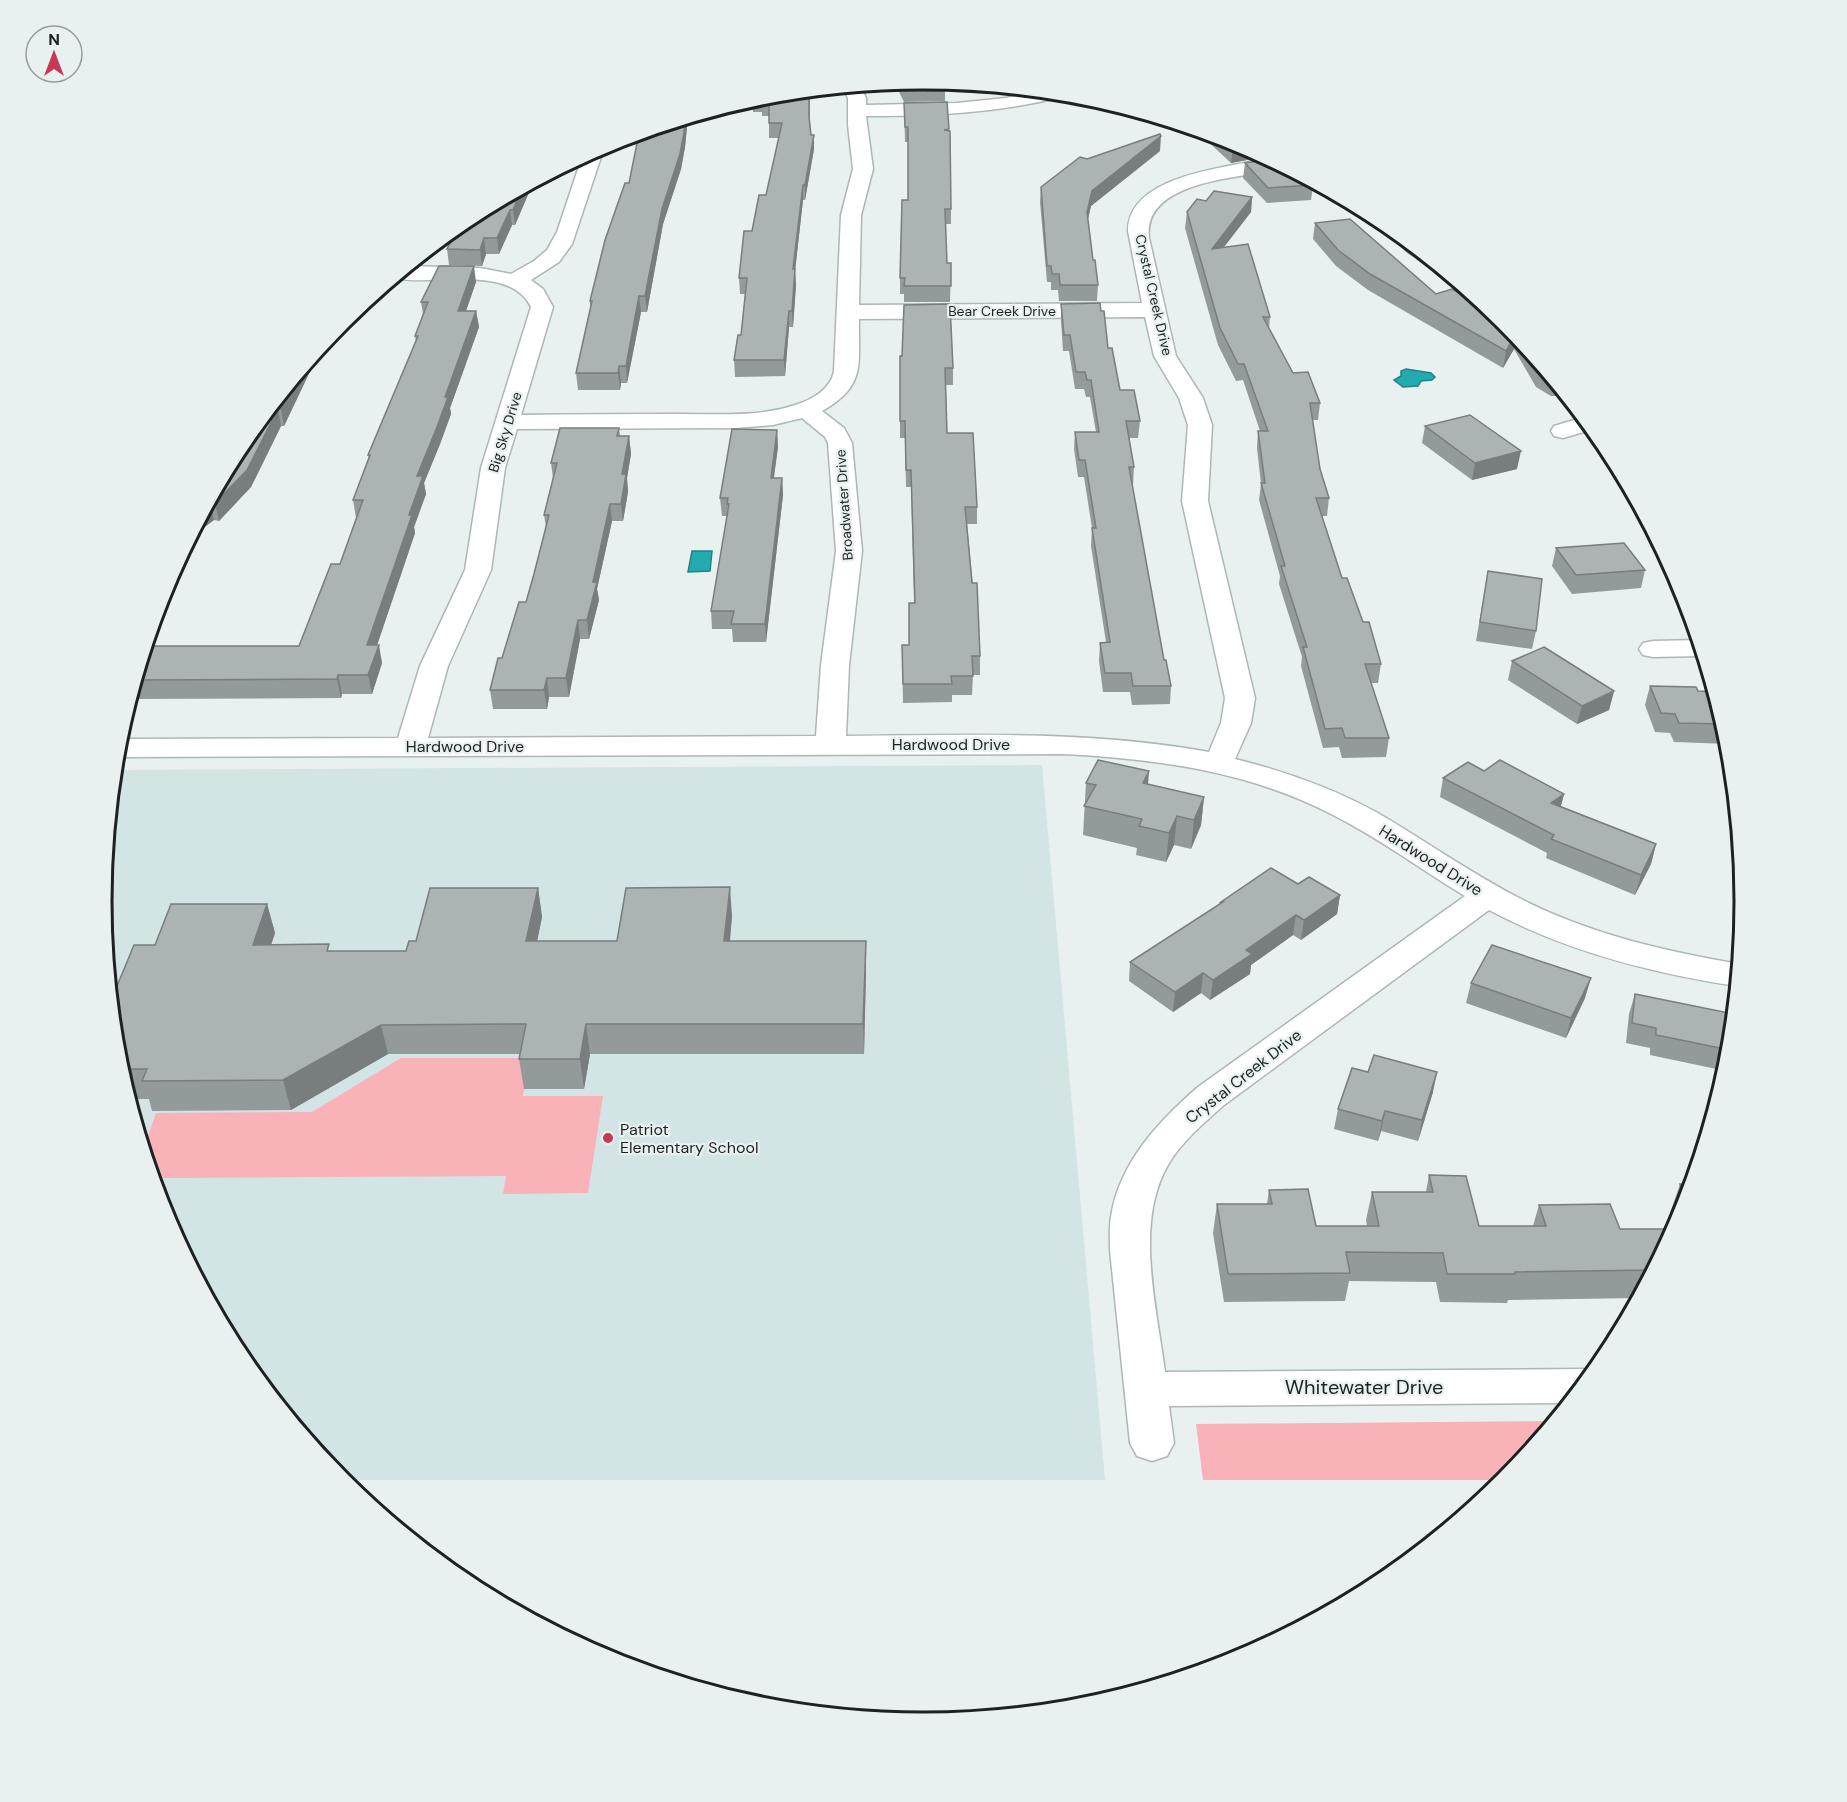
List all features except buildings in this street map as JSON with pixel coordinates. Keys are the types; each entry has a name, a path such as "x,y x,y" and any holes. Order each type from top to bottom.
{"street":[{"path":"508,422 736,421 773,418 806,410 833,395 844,381 849,312 851,215 863,169 856,93"},
{"path":"857,110 989,107 1033,98"},
{"path":"411,273 479,274 513,281 540,267 556,252 565,234 589,163"},
{"name":"Crystal Creek Drive","path":"1218,762 1235,732 1240,716 1240,698 1195,501 1200,445 1198,418 1191,398 1165,356 1139,238 1139,221 1146,207 1165,192 1193,180 1265,166"},
{"name":"Big Sky Drive","path":"410,747 434,666 478,570 493,468 542,307 536,294 513,281"},
{"name":"Bear Creek Drive","path":"849,312 1154,310"},
{"name":"Broadwater Drive","path":"806,410 834,433 840,443 849,551 835,665 830,745"},
{"path":"1563,431 1580,426"},
{"path":"1653,649 1694,648"},
{"name":"Hardwood Drive","path":"127,748 1024,744 1122,747 1163,752 1218,762 1264,775 1324,798 1388,833 1488,895 1568,932 1610,947 1678,965 1731,974"},
{"name":"Crystal Creek Drive","path":"1152,1443 1130,1250 1130,1218 1135,1197 1152,1158 1186,1118 1211,1096 1488,895"},
{"name":"Whitewater Drive","path":"1146,1389 1573,1386"}],"shaded area":[{"name":"Patriot Elementary School","path":"1042,765 1105,1480 356,1480 314,1436 249,1352 196,1260 174,1211 156,1162 140,1111 128,1059 119,1007 114,954 112,901 114,848 123,770"},
{"path":"401,1058 530,1058 523,1096 603,1096 588,1193 503,1194 506,1176 162,1178 148,1136 156,1113 312,1112"},
{"path":"1545,1421 1491,1480 1203,1480 1196,1424"}],"water":[{"path":"1406,369 1431,373 1435,377 1432,380 1421,381 1418,386 1403,387 1394,380 1401,376 1401,371"},
{"path":"692,551 712,551 710,571 688,572"}],"place":[{"name":"Patriot Elementary School","path":"608,1138"}]}
